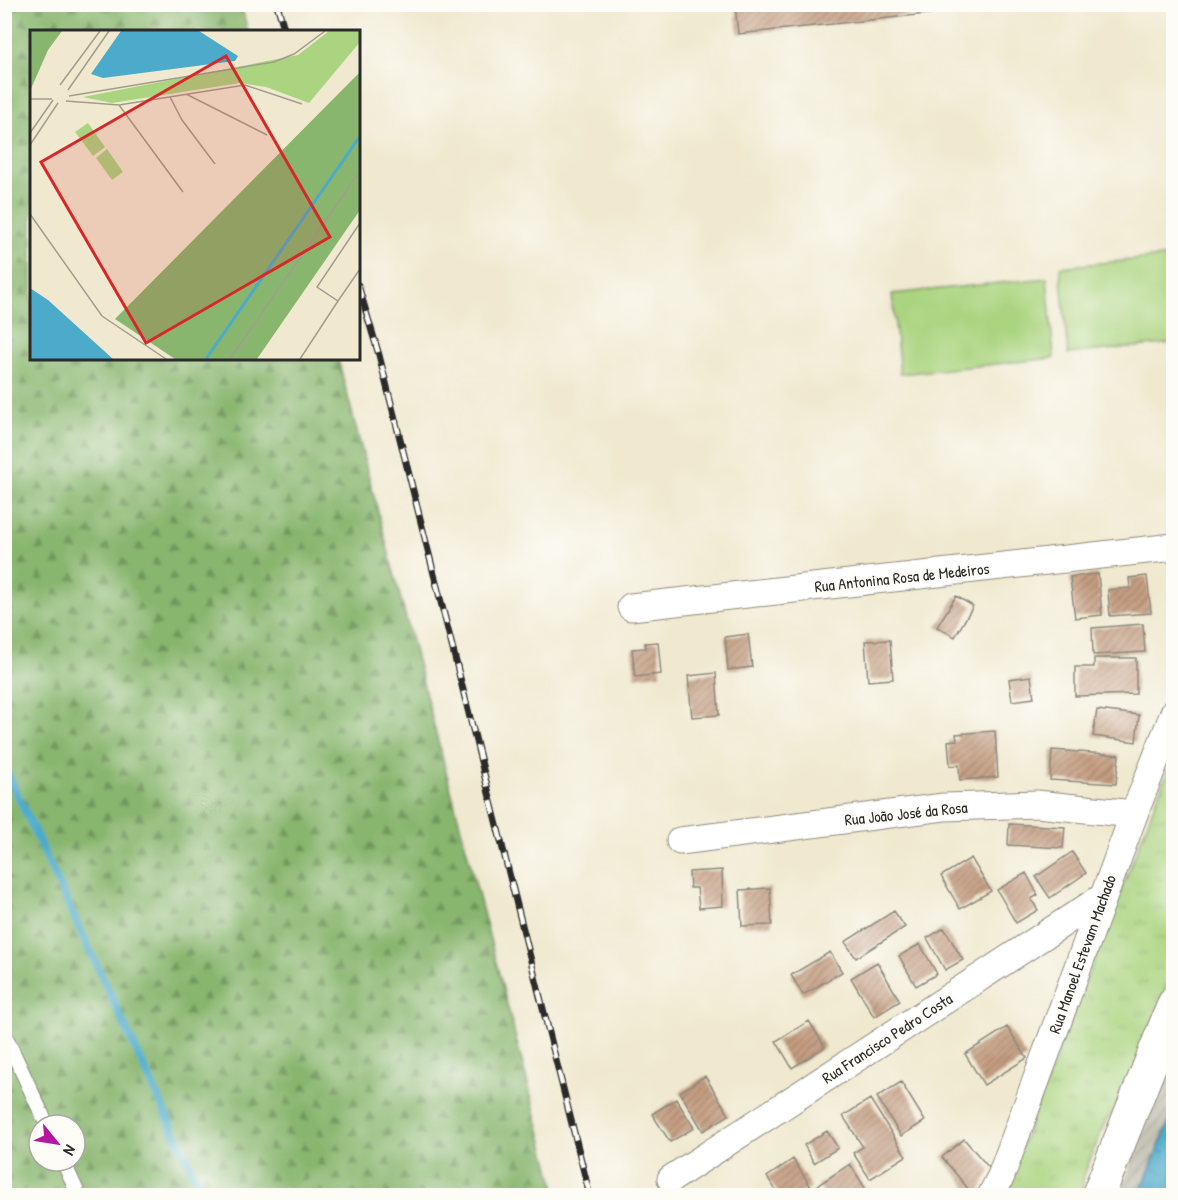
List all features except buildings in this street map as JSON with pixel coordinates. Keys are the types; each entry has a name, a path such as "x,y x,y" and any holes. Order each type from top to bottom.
{"main road":[{"path":"1098,1196 1173,1004"}],"street":[{"name":"Rua Antonina Rosa de Medeiros","path":"631,607 1173,547"},
{"name":"Rua Manoel Estevam Machado","path":"991,1196 1001,1176 1173,713"},
{"name":"Rua João José da Rosa","path":"680,840 944,807 988,804 1037,804 1134,814"},
{"name":"Rua Francisco Pedro Costa","path":"671,1179 1103,897"}],"lane":[{"path":"4,1033 41,1113"},
{"path":"68,1173 79,1196"}],"shaded area":[{"path":"1173,1055 1173,1195 1118,1195"}],"green space":[{"path":"25,4 241,5 248,30 30,30 30,360 338,360 557,1195 5,1196 5,15"},
{"path":"1173,256 1173,343 1068,354 1060,267"},
{"path":"1047,278 1054,358 900,374 892,294"},
{"path":"1173,757 1173,968 1123,1099 1105,1122 1084,1175 1081,1195 1002,1196"}],"water":[{"path":"1173,1112 1173,1195 1139,1195"}],"waterway":[{"path":"4,766 204,1196"}],"railway":[{"path":"277,4 284,30"},
{"path":"360,292 379,355 590,1196"}]}
